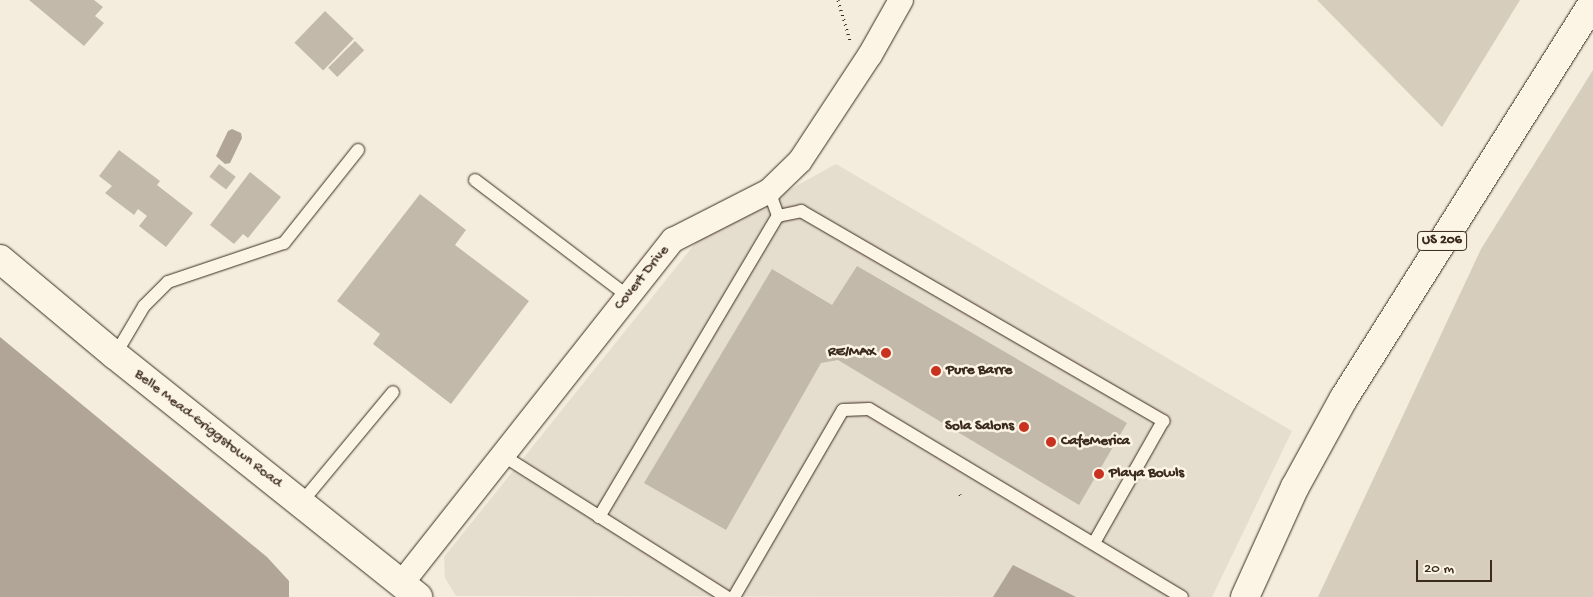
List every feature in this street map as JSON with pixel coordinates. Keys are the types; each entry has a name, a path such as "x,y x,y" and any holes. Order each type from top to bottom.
{"main road":[{"name":"US 206","path":"1244,597 1295,487 1344,398 1593,3"},
{"name":"Belle Mead-Griggstown Road","path":"0,259 115,355 410,591"}],"street":[{"name":"Covert Drive","path":"410,591 502,455 672,240 769,191 800,161 870,54 901,0"}],"lane":[{"path":"115,355 144,306 168,282 284,243 358,150"},
{"path":"475,180 628,296"},
{"path":"769,191 778,216"},
{"path":"598,517 778,216 801,212 1162,421 1094,544"},
{"path":"301,504 392,392"},
{"path":"734,597 843,410 869,409 1182,597"},
{"path":"502,455 727,597"}],"path":[{"path":"838,0 851,41"}],"shaded area":[{"path":"1317,0 1520,0 1442,127"},
{"path":"1593,70 1593,597 1318,597 1481,249"},
{"path":"232,129 241,133 242,138 230,163 225,164 216,156 228,131"},
{"path":"836,164 1292,431 1212,597 456,596 445,578 444,557 698,240"},
{"path":"0,337 267,557 289,581 289,597 0,597"},
{"path":"1013,565 1076,597 993,597"}],"building":[{"path":"29,0 94,0 103,7 95,16 104,23 84,46"},
{"path":"325,11 354,39 323,70 294,43"},
{"path":"355,41 364,50 337,77 328,68"},
{"path":"119,150 160,181 157,185 193,213 166,247 139,226 147,216 138,209 134,215 105,193 112,186 99,176"},
{"path":"219,164 236,177 226,189 209,177"},
{"path":"250,172 281,197 248,238 243,234 234,244 210,225"},
{"path":"420,194 466,230 455,245 529,301 451,404 373,344 380,334 337,301"},
{"path":"857,266 1127,423 1079,505 838,360 821,363 726,530 644,483 772,269 832,305"}],"place":[{"name":"RE/MAX","path":"886,353"},
{"name":"Pure Barre","path":"936,371"},
{"name":"Sola Salons","path":"1024,427"},
{"name":"CafeMerica","path":"1051,442"},
{"name":"Playa Bowls","path":"1099,474"}]}
